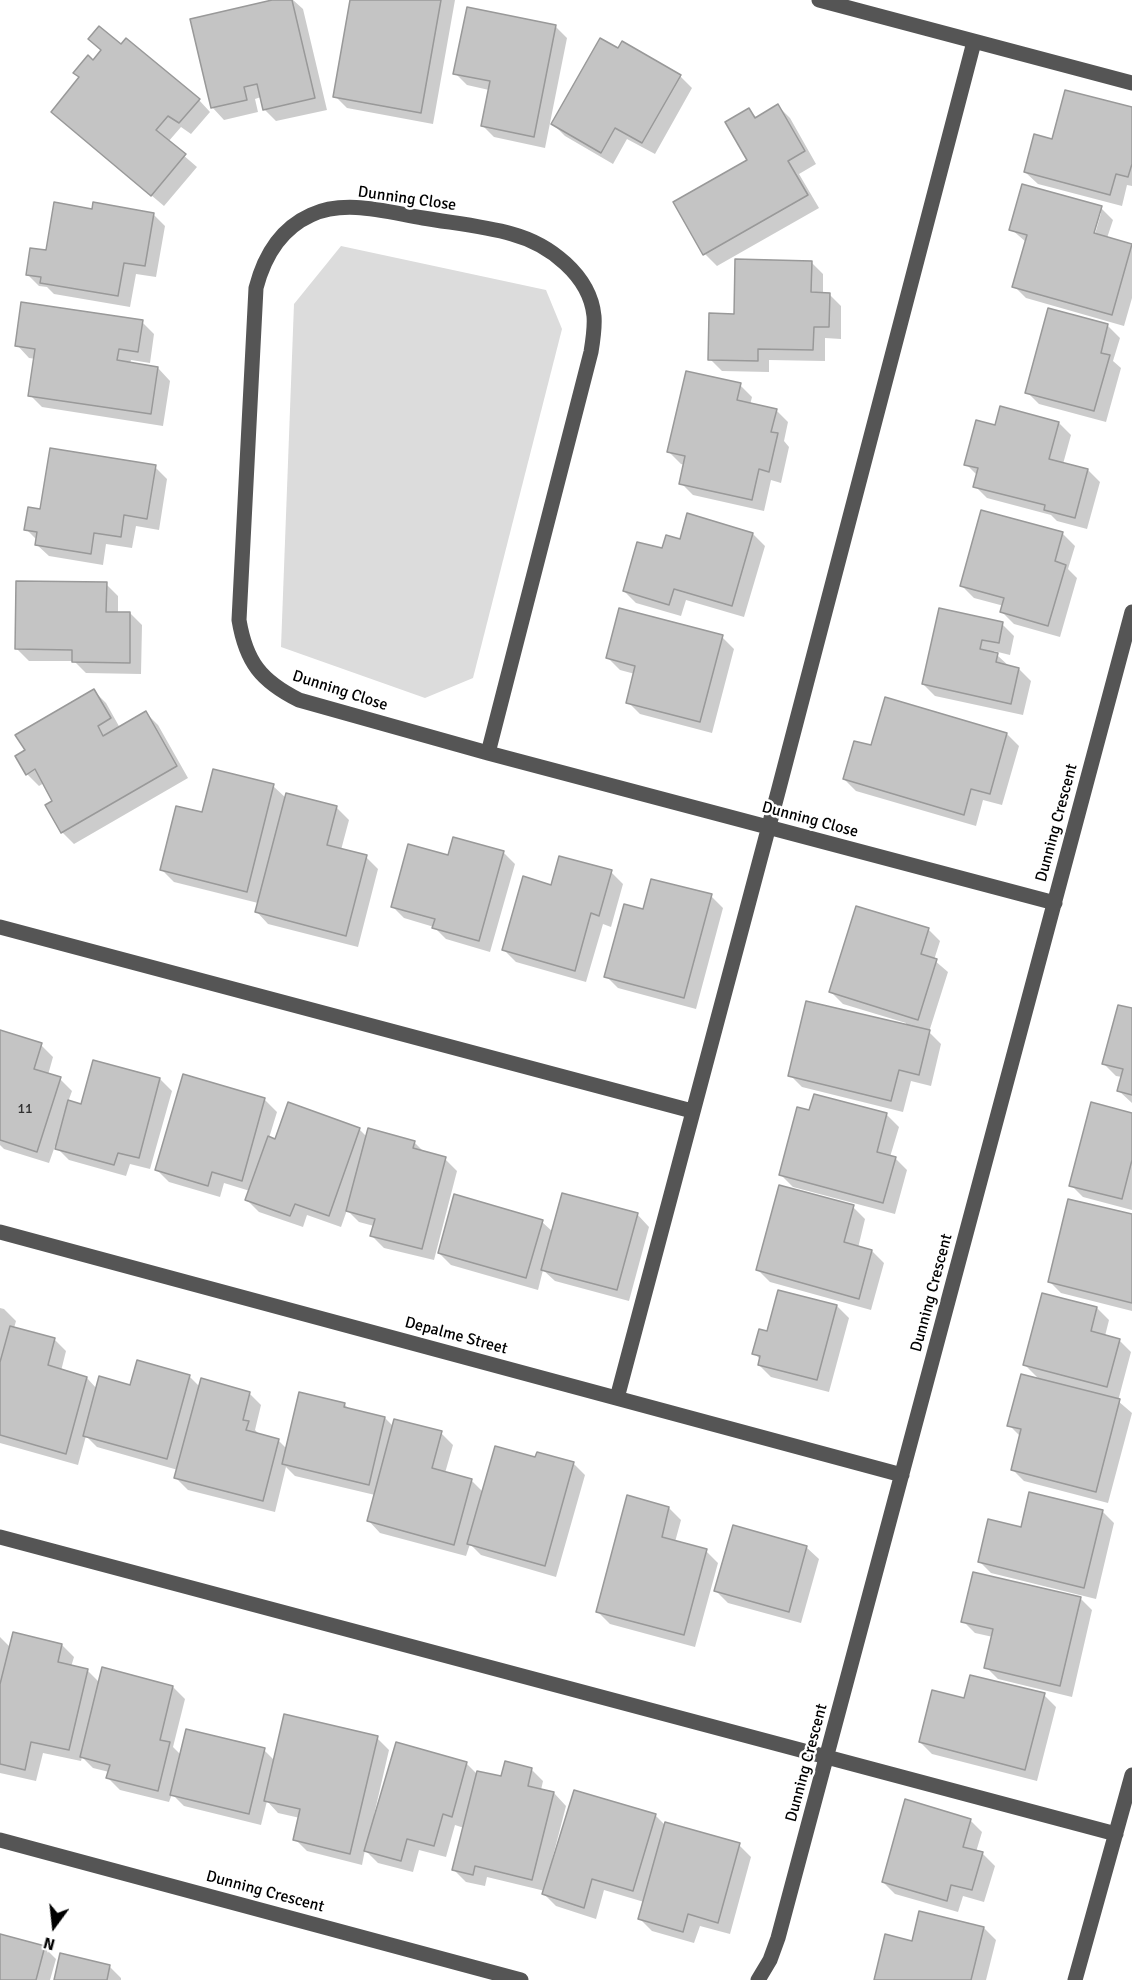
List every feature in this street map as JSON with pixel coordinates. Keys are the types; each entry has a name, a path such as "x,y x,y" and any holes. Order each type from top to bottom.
{"street":[{"path":"819,0 1132,83"},
{"path":"617,1398 974,42"},
{"name":"Dunning Close","path":"488,753 591,352 594,315 590,296 579,278 561,259 536,242 511,234 368,209 334,208 311,214 289,227 273,246 261,267 255,288 239,620 243,642 250,659 261,675 280,691 298,700 488,753 1055,903"},
{"name":"Dunning Crescent","path":"758,1980 770,1960 778,1938 1132,612"},
{"path":"0,927 692,1111"},
{"name":"Depalme Street","path":"0,1232 902,1474"},
{"path":"0,1537 1116,1834"},
{"path":"1075,1980 1132,1775"},
{"name":"Dunning Crescent","path":"0,1840 521,1980"}],"shaded area":[{"path":"341,246 546,290 562,329 473,678 425,698 281,647 294,304"}],"building":[{"path":"272,0 292,0 315,98 263,110 257,84 244,87 247,100 211,108 190,19"},
{"path":"350,0 441,0 421,113 333,97"},
{"path":"467,7 556,25 534,137 481,126 490,81 453,74"},
{"path":"99,26 121,44 126,38 200,99 179,123 168,116 156,130 186,154 151,196 51,112 79,77 73,73 88,55 93,60 101,50 88,39"},
{"path":"600,38 618,48 622,41 681,75 642,143 615,128 601,153 551,124"},
{"path":"1065,90 1132,107 1132,164 1128,177 1116,174 1110,195 1024,172 1034,134 1052,139"},
{"path":"778,104 805,151 788,161 808,195 703,255 673,202 747,160 725,122 749,108 755,118"},
{"path":"1022,184 1102,206 1094,233 1132,244 1112,315 1012,287 1027,235 1009,230"},
{"path":"54,202 92,209 93,202 154,213 145,266 124,263 118,296 40,283 41,277 26,275 30,248 46,250"},
{"path":"735,259 812,261 811,292 830,293 829,327 814,327 813,350 758,349 758,361 708,360 709,313 734,314"},
{"path":"21,302 143,320 138,352 119,349 117,360 158,367 151,414 28,396 35,349 15,346"},
{"path":"1048,308 1108,324 1101,353 1110,355 1094,411 1025,393"},
{"path":"686,371 741,383 737,400 777,409 771,432 778,433 769,472 759,469 752,500 679,484 685,456 667,452"},
{"path":"1000,406 1059,422 1049,459 1088,469 1075,518 1044,510 1045,505 973,487 978,468 964,465 976,420 995,425"},
{"path":"50,448 156,465 147,519 124,515 121,537 94,533 91,554 35,545 37,532 24,530 28,507 40,509"},
{"path":"981,510 1063,532 1055,561 1066,565 1048,626 1000,612 1004,598 960,586"},
{"path":"687,513 753,533 732,606 674,589 669,605 623,591 637,542 662,548 666,535 680,539"},
{"path":"16,581 107,582 106,612 130,612 130,663 72,662 72,650 15,649"},
{"path":"619,608 723,635 700,722 626,703 635,666 606,658"},
{"path":"939,608 1003,622 999,643 982,640 980,649 998,653 996,662 1019,668 1011,704 922,684"},
{"path":"94,689 111,718 98,726 103,736 146,711 177,766 61,833 45,805 52,801 35,769 26,775 15,756 25,750 15,735"},
{"path":"885,697 1007,733 990,794 971,789 964,815 843,779 854,741 871,745"},
{"path":"213,769 274,784 247,892 160,870 176,806 202,812"},
{"path":"286,793 337,806 327,845 367,855 346,936 255,912"},
{"path":"453,837 504,851 479,941 432,928 435,919 391,907 408,844 448,855"},
{"path":"559,856 612,870 599,916 591,913 575,971 502,950 523,876 551,885"},
{"path":"651,879 712,894 684,998 604,977 624,904 643,909"},
{"path":"856,906 929,928 921,954 937,959 918,1020 829,992"},
{"path":"806,1001 930,1030 919,1075 899,1070 891,1101 788,1076"},
{"path":"1118,1005 1132,1008 1132,1095 1117,1091 1123,1069 1102,1064"},
{"path":"0,1030 42,1043 34,1069 61,1077 37,1152 0,1140"},
{"path":"93,1060 160,1078 139,1158 118,1153 114,1165 55,1149 68,1100 81,1104"},
{"path":"183,1074 265,1098 242,1181 212,1172 208,1186 155,1170"},
{"path":"814,1094 887,1113 877,1152 896,1157 883,1203 779,1175 797,1107 809,1110"},
{"path":"288,1102 360,1128 329,1216 295,1204 290,1216 245,1200 268,1136 275,1139"},
{"path":"1091,1102 1132,1113 1132,1160 1122,1199 1069,1186"},
{"path":"368,1128 415,1141 413,1148 446,1157 422,1249 370,1236 375,1219 346,1211"},
{"path":"779,1185 854,1205 844,1242 872,1250 859,1299 756,1270"},
{"path":"562,1193 638,1213 617,1290 541,1270"},
{"path":"454,1194 543,1220 526,1278 438,1253"},
{"path":"1068,1199 1132,1214 1132,1303 1048,1282"},
{"path":"778,1290 837,1305 817,1380 758,1365 760,1356 752,1354 759,1329 767,1331"},
{"path":"1042,1293 1097,1307 1091,1331 1120,1339 1107,1387 1023,1365"},
{"path":"10,1326 55,1338 48,1365 87,1377 66,1454 0,1435 0,1362"},
{"path":"137,1360 190,1375 167,1459 83,1436 99,1376 130,1385"},
{"path":"1021,1374 1120,1399 1096,1492 1011,1470 1021,1429 1007,1426"},
{"path":"201,1378 250,1392 243,1420 249,1421 246,1430 279,1439 263,1501 174,1478"},
{"path":"299,1392 345,1403 344,1407 385,1417 369,1485 282,1464"},
{"path":"394,1419 442,1431 432,1468 472,1479 454,1545 367,1521"},
{"path":"495,1446 535,1457 537,1452 574,1462 545,1566 467,1544"},
{"path":"1029,1492 1103,1510 1084,1588 978,1562 988,1519 1021,1527"},
{"path":"627,1495 669,1507 662,1537 707,1549 684,1635 596,1612"},
{"path":"733,1525 807,1546 789,1612 714,1591"},
{"path":"973,1572 1081,1597 1060,1686 984,1668 993,1629 961,1622"},
{"path":"13,1632 62,1644 58,1662 88,1669 69,1750 31,1742 25,1770 0,1764 0,1684"},
{"path":"102,1667 173,1686 160,1740 170,1742 158,1791 106,1778 110,1765 80,1757"},
{"path":"970,1675 1045,1693 1025,1770 919,1742 932,1690 964,1698"},
{"path":"284,1714 378,1736 350,1854 293,1840 300,1809 264,1801"},
{"path":"186,1729 265,1748 249,1814 170,1795"},
{"path":"396,1742 467,1762 452,1817 443,1814 434,1846 407,1839 401,1861 364,1851"},
{"path":"505,1761 532,1768 528,1786 554,1792 532,1880 475,1866 473,1875 452,1870 477,1771 501,1776"},
{"path":"574,1790 656,1814 633,1891 592,1879 584,1908 542,1894"},
{"path":"905,1799 971,1819 963,1847 983,1852 972,1890 951,1885 947,1901 882,1882"},
{"path":"665,1822 740,1843 718,1923 688,1914 683,1932 638,1919"},
{"path":"919,1911 984,1927 971,1980 874,1980 885,1934 912,1941"},
{"path":"0,1934 45,1946 36,1980 0,1980"},
{"path":"60,1953 110,1965 107,1980 54,1980"}]}
